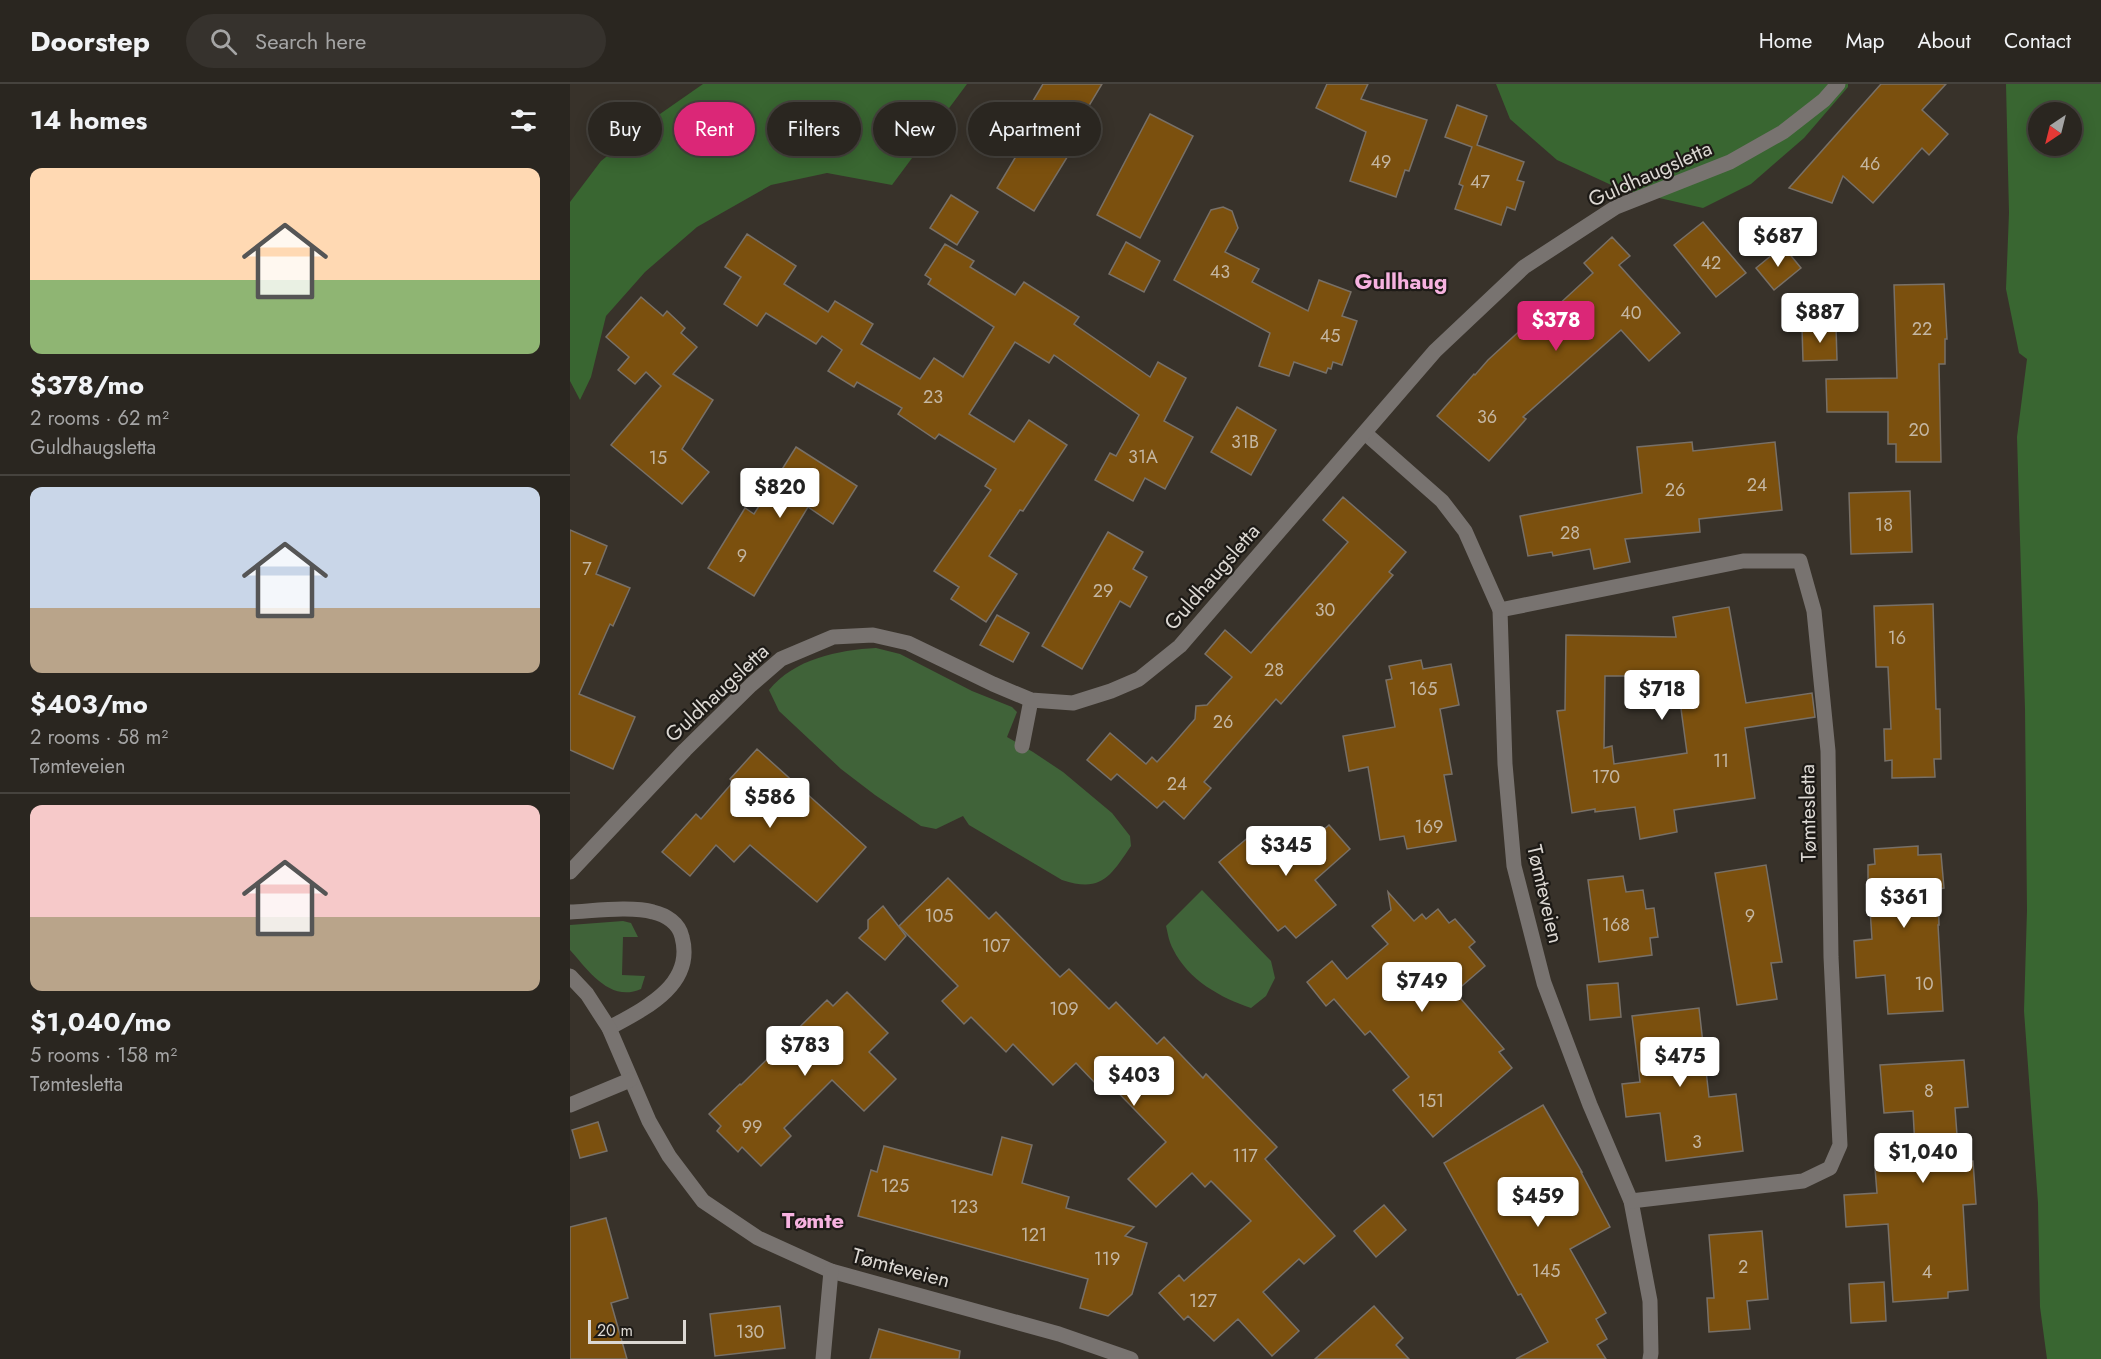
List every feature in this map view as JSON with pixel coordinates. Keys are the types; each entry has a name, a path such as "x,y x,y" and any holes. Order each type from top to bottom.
{"street":[{"name":"Guldhaugsletta","path":"570,872 685,750 751,685 781,659 833,637 873,635 908,643 1030,700 1073,703 1139,679 1180,646 1435,351 1524,267 1616,207 1730,162 1783,132 1824,100 1838,84"},
{"name":"Tømteveien","path":"1365,433 1442,501 1465,531 1500,610 1505,764 1514,866 1544,983 1590,1105 1631,1201 1650,1301 1652,1353 1650,1359"},
{"name":"Tømtesletta","path":"1500,610 1743,561 1800,561 1814,611 1828,751 1831,957 1840,1145 1830,1168 1803,1181 1631,1201"},
{"path":"1022,746 1030,700"},
{"path":"570,912 652,911 671,920 680,929 685,960 678,977 664,993 647,1006 609,1028"},
{"name":"Tømteveien","path":"570,976 587,994 609,1028 649,1121 669,1156 703,1201 758,1238 831,1271 1059,1334 1131,1359"},
{"path":"570,1105 630,1080"},
{"path":"823,1359 831,1271"}],"green space":[{"path":"703,84 967,84 954,102 873,102 873,156 914,156 892,185 827,173 771,185 697,227 645,272 606,316 591,377 580,400 570,381 570,202 607,156 662,156 662,113 674,104 674,156 755,156 755,102 677,102"},
{"path":"1496,84 1848,84 1848,87 1804,138 1751,184 1703,208 1620,189 1557,160 1510,119"},
{"path":"2006,84 2101,84 2101,1359 2047,1359 2040,1307 2038,1203 2024,1011 2027,910 2025,709 2017,437 2027,359 2019,353 2006,289 2009,213"},
{"path":"876,648 900,654 972,691 1012,707 1017,712 1007,737 1063,772 1112,813 1130,836 1131,846 1110,874 1103,880 1086,885 1062,880 969,825 963,816 936,829 921,826 841,769 779,711 769,690 791,671 832,654"},
{"path":"1202,890 1271,961 1275,978 1266,996 1251,1008 1228,999 1196,979 1179,960 1172,946 1166,926"},
{"path":"623,921 631,923 638,937 623,937 622,975 645,976 641,989 630,992 619,992 601,982 570,950 570,925"}],"building":[{"path":"1043,84 1102,84 1091,102 1032,102"},
{"path":"1327,84 1368,84 1361,99 1427,120 1409,171 1405,170 1396,197 1350,181 1366,132 1316,108"},
{"path":"1881,84 1946,84 1922,110 1948,134 1929,155 1922,148 1873,203 1843,176 1832,203 1789,188"},
{"path":"1457,105 1487,116 1477,145 1524,162 1517,180 1524,182 1515,210 1507,207 1501,225 1455,209 1463,186 1459,184 1472,147 1445,137"},
{"path":"1150,114 1193,136 1140,238 1097,215"},
{"path":"1016,156 1068,156 1034,211 997,188"},
{"path":"951,195 978,212 957,245 930,228"},
{"path":"1223,207 1232,211 1238,228 1225,252 1259,269 1252,282 1308,311 1319,280 1351,292 1342,316 1357,321 1342,365 1333,362 1331,369 1328,368 1326,373 1294,362 1289,376 1259,366 1270,333 1174,280 1211,210"},
{"path":"1703,222 1746,273 1716,297 1674,245"},
{"path":"747,234 796,266 784,284 828,312 835,301 873,324 861,344 920,379 934,358 963,377 994,327 928,284 931,279 925,275 945,244 974,261 970,267 1015,295 1024,282 1079,317 1074,324 1150,377 1158,362 1186,378 1164,421 1193,437 1165,489 1145,478 1133,501 1095,480 1110,453 1116,456 1139,415 1054,355 1049,363 1015,342 969,414 1014,442 1029,420 1067,445 1023,511 1020,510 989,556 1017,574 986,622 951,599 959,587 934,571 991,490 985,486 996,469 939,434 935,439 898,414 902,408 857,382 854,387 828,371 842,350 822,336 816,344 766,313 757,326 724,304 741,277 725,267"},
{"path":"1612,237 1630,256 1619,265 1680,333 1649,361 1621,330 1523,417 1526,419 1489,461 1437,416 1474,374 1538,314 1543,319 1593,273 1584,263"},
{"path":"1126,242 1160,261 1144,292 1109,274"},
{"path":"1783,246 1801,268 1774,290 1756,268"},
{"path":"1944,284 1947,339 1945,339 1945,364 1939,364 1941,462 1896,462 1896,444 1888,444 1888,412 1827,412 1826,379 1897,378 1894,285"},
{"path":"641,297 663,316 667,311 685,328 681,333 697,347 673,374 713,400 682,449 709,472 682,504 611,445 661,386 646,372 635,384 618,370 629,357 606,337"},
{"path":"1836,326 1837,360 1803,361 1802,327"},
{"path":"1237,407 1276,430 1251,475 1211,452"},
{"path":"1692,442 1693,451 1775,442 1782,510 1699,519 1700,532 1625,539 1630,562 1594,569 1590,549 1553,556 1552,552 1528,556 1520,516 1642,493 1637,447"},
{"path":"796,447 857,486 833,524 808,507 754,596 708,568 745,508 754,514"},
{"path":"1910,491 1912,552 1851,554 1849,493"},
{"path":"1343,497 1406,552 1389,572 1393,575 1281,704 1276,699 1204,782 1211,788 1184,819 1164,801 1157,808 1117,774 1111,780 1087,760 1110,733 1146,764 1152,757 1157,762 1195,719 1196,706 1207,705 1232,677 1205,654 1225,630 1251,653 1348,542 1323,520"},
{"path":"570,530 607,546 596,574 630,588 613,626 610,624 579,694 635,717 613,769 570,750"},
{"path":"1108,532 1143,552 1133,569 1147,577 1130,607 1120,601 1082,669 1042,646"},
{"path":"1933,604 1936,709 1940,709 1941,759 1934,759 1935,777 1892,778 1892,760 1885,761 1884,729 1891,729 1888,667 1876,667 1874,606"},
{"path":"1729,607 1746,703 1812,693 1815,717 1745,728 1755,798 1674,810 1677,832 1640,839 1635,807 1595,812 1595,809 1572,813 1557,711 1565,710 1566,635 1676,637 1673,617","holes":["1605,676 1661,676 1664,697 1679,694 1687,753 1614,764 1612,746 1604,748"]},
{"path":"997,615 1029,633 1013,662 980,645"},
{"path":"1421,660 1423,669 1451,664 1459,705 1440,709 1452,774 1444,775 1456,841 1407,849 1404,836 1380,840 1368,767 1349,771 1343,736 1395,727 1386,680 1392,679 1389,666"},
{"path":"757,749 866,847 817,902 750,845 734,862 716,845 690,876 662,852 696,814 701,819 733,782 730,779"},
{"path":"1329,825 1350,849 1315,880 1336,905 1296,938 1285,926 1278,931 1219,862 1251,835 1255,840 1271,827 1294,855"},
{"path":"1918,846 1918,855 1941,854 1944,888 1938,889 1938,925 1943,1011 1888,1014 1885,975 1856,978 1854,941 1872,939 1868,865 1875,864 1874,849"},
{"path":"1766,865 1782,962 1771,963 1777,999 1737,1005 1715,873"},
{"path":"1623,876 1626,892 1643,890 1646,909 1654,908 1658,937 1650,938 1652,955 1599,962 1588,880"},
{"path":"948,878 989,919 996,912 1060,977 1069,969 1109,1009 1116,1002 1157,1044 1164,1037 1203,1078 1206,1074 1277,1147 1265,1159 1335,1236 1304,1264 1299,1259 1263,1292 1299,1331 1272,1356 1238,1319 1214,1341 1188,1316 1184,1320 1159,1293 1179,1275 1184,1281 1251,1221 1211,1181 1205,1187 1192,1173 1156,1207 1128,1179 1166,1142 1102,1076 1095,1083 1076,1063 1053,1085 1013,1044 1006,1052 971,1017 964,1024 942,1001 958,986 899,926"},
{"path":"1388,892 1414,921 1422,914 1426,919 1438,909 1449,923 1455,919 1475,942 1469,947 1485,966 1455,992 1504,1049 1499,1052 1512,1068 1433,1137 1393,1090 1409,1077 1370,1031 1365,1035 1334,999 1326,1006 1307,982 1332,961 1347,979 1388,944 1372,926 1391,910"},
{"path":"883,906 906,936 885,960 859,938 868,929 868,920"},
{"path":"1618,983 1621,1017 1590,1020 1587,985"},
{"path":"847,992 888,1033 869,1052 896,1079 864,1111 832,1080 784,1128 791,1136 761,1166 742,1147 738,1152 717,1131 721,1126 709,1114 827,1000 833,1006"},
{"path":"1699,1008 1709,1097 1736,1094 1743,1151 1666,1161 1660,1113 1626,1117 1622,1084 1640,1082 1632,1016"},
{"path":"1964,1060 1968,1107 1955,1108 1959,1162 1973,1161 1976,1204 1963,1205 1968,1290 1948,1292 1948,1298 1893,1302 1888,1224 1846,1227 1844,1195 1877,1193 1875,1168 1916,1165 1913,1111 1884,1113 1880,1065"},
{"path":"1543,1105 1582,1172 1610,1227 1570,1249 1606,1313 1596,1319 1607,1339 1597,1345 1606,1359 1516,1359 1548,1342 1521,1294 1518,1295 1444,1163"},
{"path":"598,1122 607,1151 580,1158 572,1130"},
{"path":"1002,1137 1032,1145 1022,1183 1069,1197 1066,1208 1134,1227 1125,1236 1147,1243 1132,1294 1108,1316 1080,1308 1088,1279 858,1216 871,1170 877,1172 884,1146 992,1175"},
{"path":"1384,1205 1406,1230 1376,1257 1354,1231"},
{"path":"606,1218 628,1298 611,1303 627,1359 570,1359 570,1227"},
{"path":"1762,1231 1768,1299 1747,1301 1750,1329 1709,1332 1707,1298 1714,1298 1709,1235"},
{"path":"1884,1282 1886,1321 1851,1323 1849,1284"},
{"path":"780,1306 785,1348 715,1356 710,1314"},
{"path":"1374,1306 1403,1338 1396,1345 1409,1359 1315,1359"},
{"path":"879,1329 960,1351 959,1359 870,1359"}],"district":[{"name":"Gullhaug","path":"1401,281"},
{"name":"Tømte","path":"813,1220"}]}
